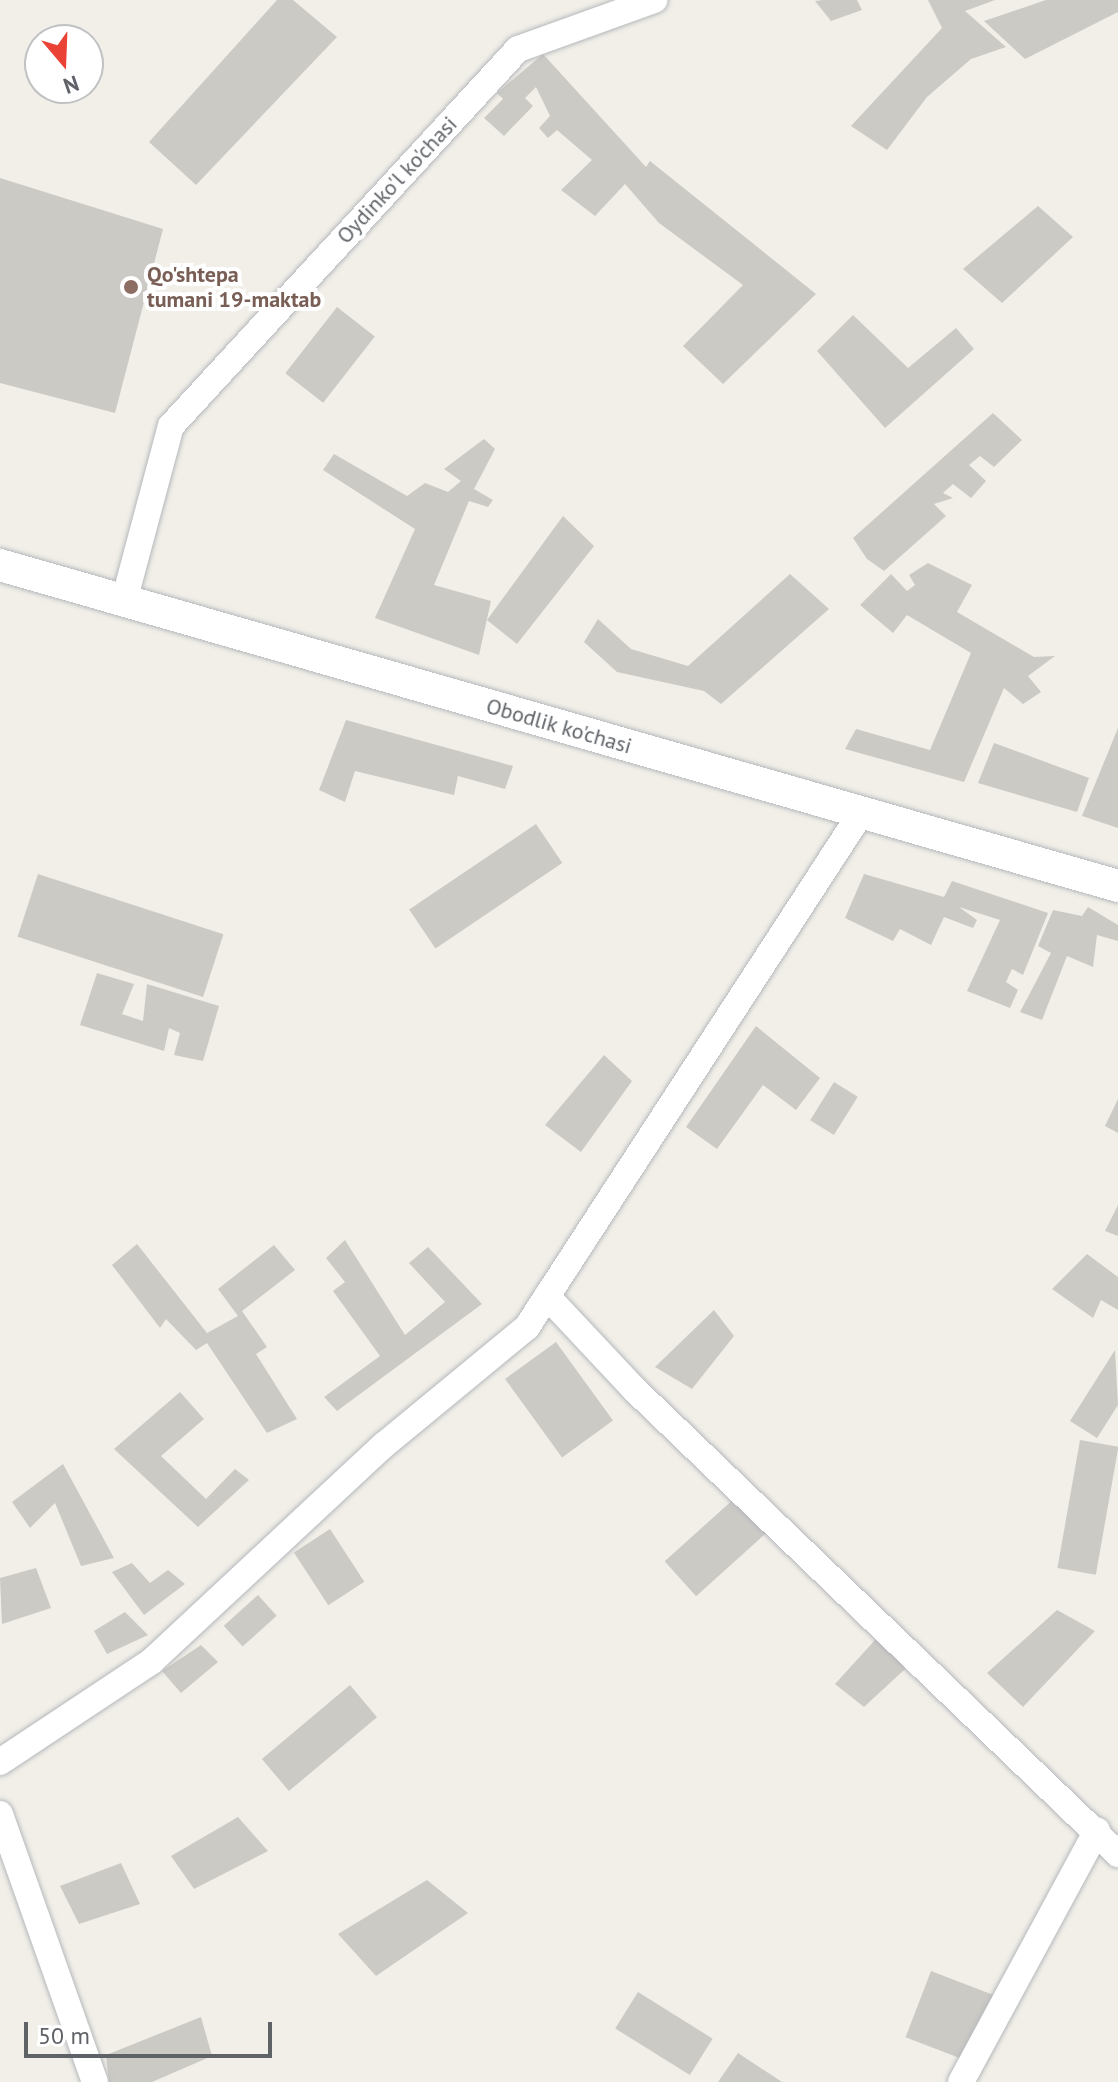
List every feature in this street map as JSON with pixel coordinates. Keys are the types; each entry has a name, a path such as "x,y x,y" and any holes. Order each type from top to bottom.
{"street":[{"name":"Oydinko'l ko'chasi","path":"124,601 171,426 518,49 654,0"},
{"name":"Obodlik ko'chasi","path":"0,565 1118,886"},
{"path":"0,1762 152,1661 384,1445 527,1327 861,813"},
{"path":"547,1296 635,1390 1097,1830 1118,1854"},
{"path":"0,1814 95,2082"},
{"path":"961,2082 1097,1830"}],"building":[{"path":"277,0 293,0 337,37 196,185 149,142"},
{"path":"857,0 862,10 831,21 815,1"},
{"path":"928,0 995,0 965,11 1006,47 971,59 927,97 887,150 851,126 942,28"},
{"path":"1046,0 1118,0 1118,12 1025,59 984,21"},
{"path":"543,54 646,167 650,161 816,294 723,384 683,346 743,285 659,223 625,184 595,216 561,190 592,160 557,130 548,138 539,128 550,116 536,87 525,98 533,106 504,136 484,118 503,99 497,93"},
{"path":"0,178 163,229 115,413 0,383"},
{"path":"1038,206 1073,237 1002,303 963,269"},
{"path":"337,307 375,337 323,403 285,373"},
{"path":"853,315 908,368 956,328 974,349 885,428 817,351"},
{"path":"993,413 1022,440 994,467 980,456 969,465 986,481 971,498 953,484 943,493 953,498 934,504 946,516 884,571 867,559 853,538"},
{"path":"484,439 495,449 474,489 493,500 488,507 469,501 434,585 491,601 479,655 375,618 415,529 323,470 334,454 407,496 425,483 448,492 461,481 444,469"},
{"path":"563,516 594,546 517,644 487,620"},
{"path":"928,563 972,585 957,612 1034,657 1055,656 1028,676 1041,692 1023,704 1004,688 964,782 845,749 856,729 930,750 971,653 907,615 893,633 860,605 891,574 907,591 915,585 909,575"},
{"path":"790,574 829,609 721,704 704,691 617,672 584,642 598,619 631,649 688,666"},
{"path":"346,720 513,766 505,789 458,776 454,795 355,771 345,802 319,790"},
{"path":"1118,728 1118,828 1082,816"},
{"path":"994,743 1089,778 1077,812 978,783"},
{"path":"536,824 562,863 435,949 409,910"},
{"path":"38,874 223,934 203,997 18,937"},
{"path":"864,874 944,897 952,881 1048,913 1023,975 1012,969 1006,982 1018,990 1010,1008 967,991 1000,920 959,907 977,920 973,928 944,917 931,945 900,929 893,941 845,918"},
{"path":"1088,907 1118,925 1118,941 1097,935 1093,967 1067,956 1042,1020 1020,1012 1051,953 1038,946 1053,910 1082,916"},
{"path":"97,973 134,984 122,1014 143,1021 147,984 219,1006 203,1061 174,1055 180,1033 169,1028 164,1051 80,1025"},
{"path":"756,1026 820,1078 796,1110 763,1085 717,1149 686,1127"},
{"path":"604,1055 632,1081 581,1152 545,1125"},
{"path":"834,1082 858,1097 834,1135 810,1120"},
{"path":"1118,1099 1118,1133 1105,1126"},
{"path":"1118,1205 1118,1236 1105,1231"},
{"path":"345,1240 405,1335 445,1302 409,1263 428,1247 482,1304 337,1411 324,1397 380,1356 333,1291 345,1282 326,1258"},
{"path":"137,1244 207,1333 238,1316 218,1289 274,1245 295,1270 242,1311 267,1347 256,1354 297,1419 267,1433 207,1343 196,1350 166,1319 160,1328 112,1265"},
{"path":"1087,1254 1118,1277 1118,1310 1101,1300 1093,1318 1052,1289"},
{"path":"714,1310 734,1336 692,1389 655,1367"},
{"path":"556,1342 613,1420 562,1458 505,1379"},
{"path":"1115,1350 1118,1405 1097,1438 1070,1421"},
{"path":"180,1392 204,1419 161,1456 206,1499 235,1469 249,1480 198,1527 114,1449"},
{"path":"1080,1440 1118,1447 1096,1575 1057,1568"},
{"path":"63,1464 114,1558 81,1566 55,1503 30,1528 12,1502"},
{"path":"736,1497 767,1532 696,1596 665,1561"},
{"path":"330,1529 364,1582 328,1605 294,1552"},
{"path":"132,1563 150,1583 168,1570 185,1584 144,1615 112,1572"},
{"path":"36,1568 51,1608 2,1624 0,1578"},
{"path":"258,1595 277,1616 243,1647 224,1626"},
{"path":"1057,1610 1095,1631 1023,1707 987,1673"},
{"path":"125,1612 148,1635 107,1654 94,1631"},
{"path":"885,1629 917,1658 864,1707 835,1684"},
{"path":"201,1645 218,1662 181,1693 162,1671"},
{"path":"350,1685 377,1717 289,1791 262,1759"},
{"path":"238,1817 268,1851 194,1889 171,1856"},
{"path":"121,1863 140,1904 79,1924 60,1886"},
{"path":"427,1880 468,1913 376,1976 338,1934"},
{"path":"931,1971 995,1996 970,2062 906,2037"},
{"path":"638,1992 713,2039 690,2075 615,2028"},
{"path":"201,2017 212,2056 152,2082 109,2082 106,2055"},
{"path":"738,2053 782,2082 718,2082"}],"place":[{"name":"Qo'shtepa tumani 19-maktab","path":"131,287"}]}
